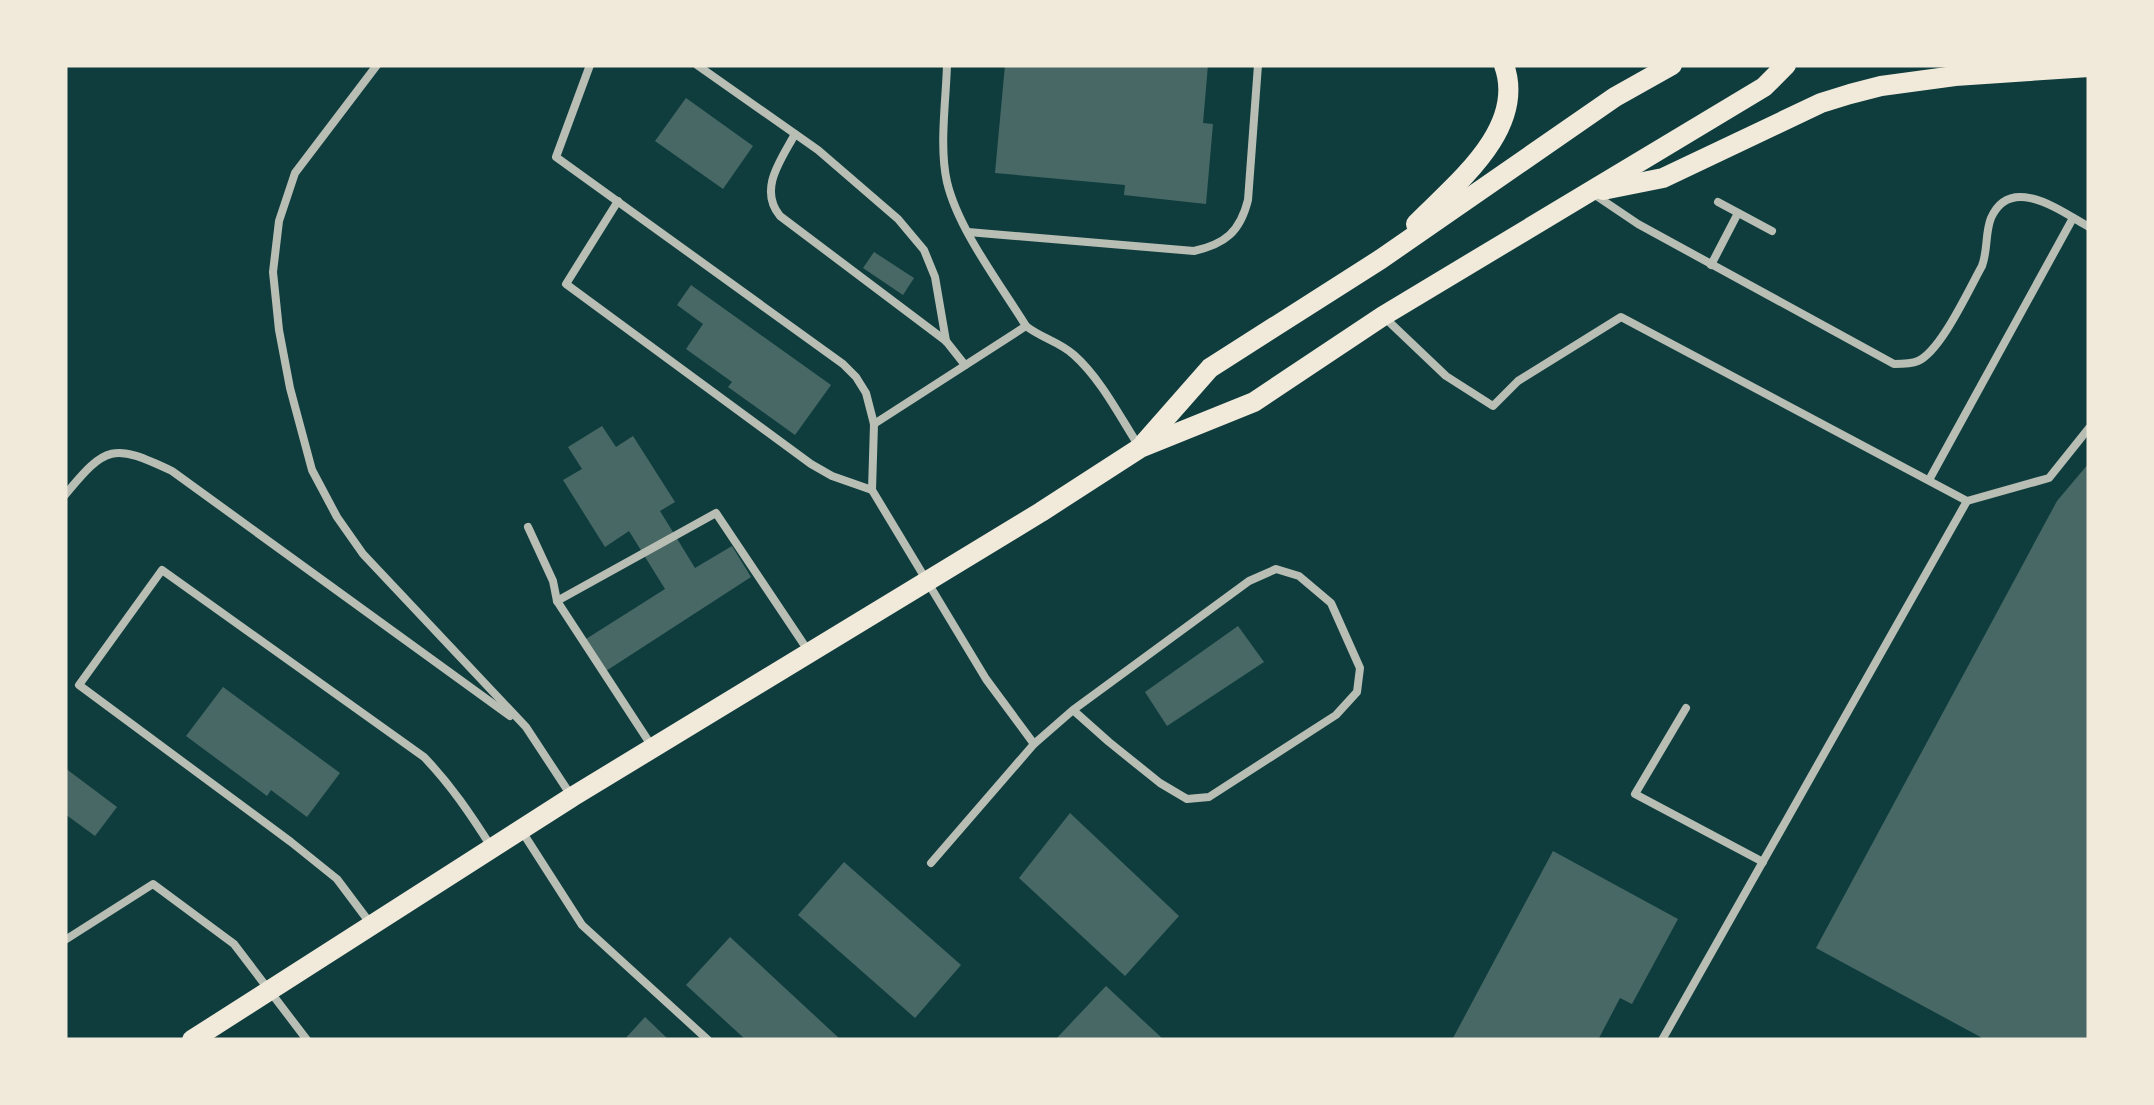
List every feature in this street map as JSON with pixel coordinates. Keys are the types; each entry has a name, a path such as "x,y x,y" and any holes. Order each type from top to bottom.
{"main road":[{"path":"1381,259 1486,153 1501,125 1507,100 1508,76 1504,65"},
{"path":"1140,448 1210,368 1381,259 1615,97 1672,65"},
{"path":"192,1040 572,797 1140,448 1254,402 1382,316 1764,87 1786,65"},
{"path":"1591,192 1663,178 1821,103 1881,86 1955,76 2089,67"}],"lane":[{"path":"377,65 295,173 279,221 274,272 290,388 312,470 363,554 526,727 572,797"},
{"path":"590,65 556,157 856,377 866,393 874,424 872,490 986,679 1034,744"},
{"path":"697,65 818,150 898,219 924,250 935,277 946,340"},
{"path":"947,65 946,178 958,214 1026,326 1071,351 1084,364 1140,448"},
{"path":"968,232 1194,252 1212,247 1235,231 1244,216 1258,65"},
{"path":"795,134 773,176 772,206 780,216 946,340 965,365"},
{"path":"1591,192 1638,224 1894,364 1918,361 1942,338 1982,266 1992,216 2007,200 2028,196 2089,227"},
{"path":"618,202 566,284 811,464 872,490"},
{"path":"1718,202 1772,231"},
{"path":"1711,265 1738,213"},
{"path":"1929,480 2073,218"},
{"path":"1382,316 1446,376 1493,406 1518,381 1621,317 1968,501 2049,478 2089,428"},
{"path":"874,424 1026,326"},
{"path":"65,495 90,464 102,456 122,453 142,457 172,471 526,727"},
{"path":"1662,1040 1968,501"},
{"path":"557,602 716,513 809,653"},
{"path":"528,527 557,602 653,748"},
{"path":"931,862 1034,744 1073,710 1248,580 1276,569 1299,576 1331,603 1360,668 1357,692 1336,715 1209,797 1187,800 1160,783 1073,710"},
{"path":"372,926 337,879 78,685 162,570 424,757 461,800 492,848"},
{"path":"1686,708 1635,794 1763,862"},
{"path":"521,830 582,926 708,1040"},
{"path":"66,938 153,884 234,944 307,1040"}],"building":[{"path":"1005,65 1208,65 1203,123 1213,124 1206,204 1124,195 1125,185 995,173"},
{"path":"686,98 753,146 723,189 655,141"},
{"path":"874,252 914,278 903,295 863,268"},
{"path":"691,285 831,385 795,435 728,387 732,382 686,349 703,324 677,305"},
{"path":"602,426 616,447 633,436 675,502 660,511 695,568 732,546 751,577 606,671 586,639 665,589 629,531 605,547 563,480 582,469 568,447"},
{"path":"2089,463 2089,1040 1986,1040 1816,948 2057,501"},
{"path":"1238,626 1264,662 1167,726 1145,692"},
{"path":"223,687 340,773 307,817 271,790 267,796 186,736"},
{"path":"65,768 117,807 95,836 65,814"},
{"path":"1070,813 1179,916 1125,976 1019,878"},
{"path":"1553,851 1678,919 1632,1004 1620,998 1598,1040 1452,1040"},
{"path":"844,862 961,965 915,1018 798,915"},
{"path":"730,937 841,1040 746,1040 686,985"},
{"path":"1106,986 1164,1040 1055,1040"},
{"path":"645,1017 669,1040 624,1040"}]}
